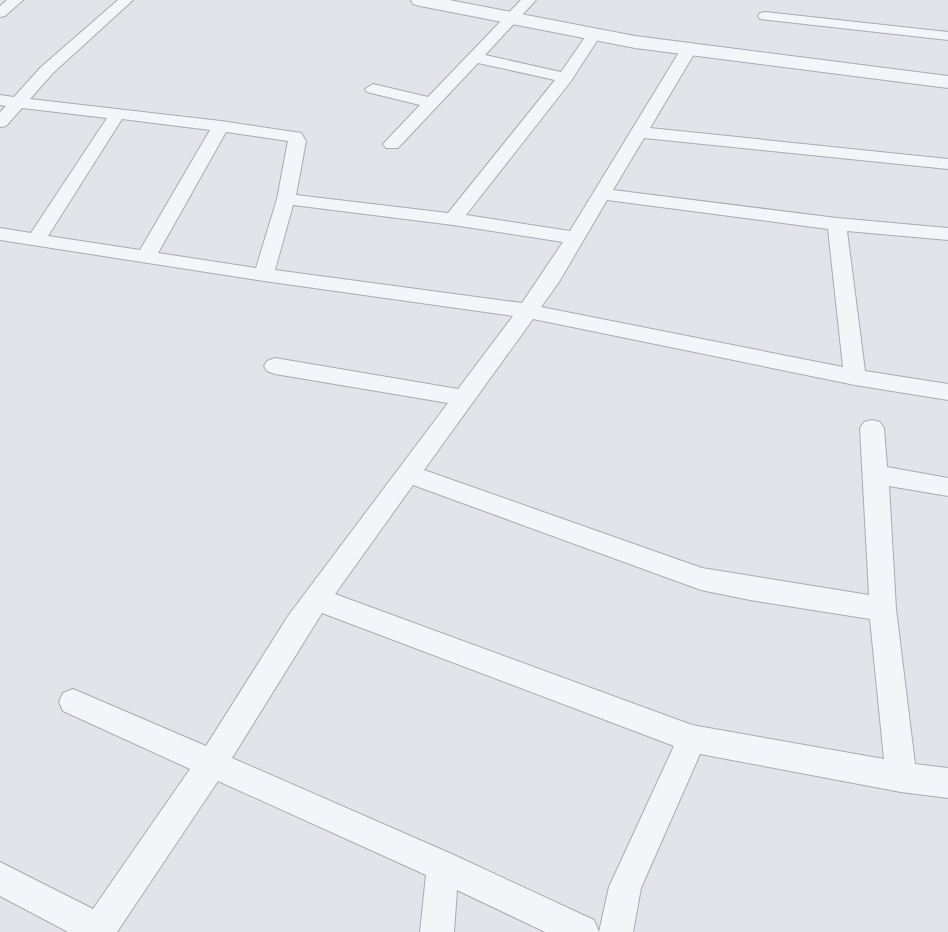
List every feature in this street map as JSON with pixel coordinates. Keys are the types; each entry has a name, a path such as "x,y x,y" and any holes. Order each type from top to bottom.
{"street":[{"path":"0,13 16,0"},
{"path":"0,122 8,100 47,70 126,0"},
{"path":"420,0 635,42 948,82"},
{"path":"392,144 529,0"},
{"path":"765,16 948,36"},
{"path":"453,219 565,78 595,33"},
{"path":"0,878 98,931 213,762 298,624 549,282 689,48"},
{"path":"476,58 565,78"},
{"path":"373,88 432,103"},
{"path":"8,100 295,137 297,141 286,199 264,275"},
{"path":"36,240 118,113"},
{"path":"146,257 221,126"},
{"path":"639,132 947,168"},
{"path":"602,194 837,224 948,234"},
{"path":"286,199 453,219 576,238"},
{"path":"837,224 855,376"},
{"path":"0,234 264,275 528,311 855,376 948,392"},
{"path":"275,366 464,398"},
{"path":"872,428 883,609 902,777"},
{"path":"408,474 701,579 750,589 883,609"},
{"path":"876,474 948,487"},
{"path":"316,599 692,739 902,777 948,783"},
{"path":"73,702 213,762 582,932"},
{"path":"616,932 625,887 692,739"},
{"path":"437,932 443,866"}]}
